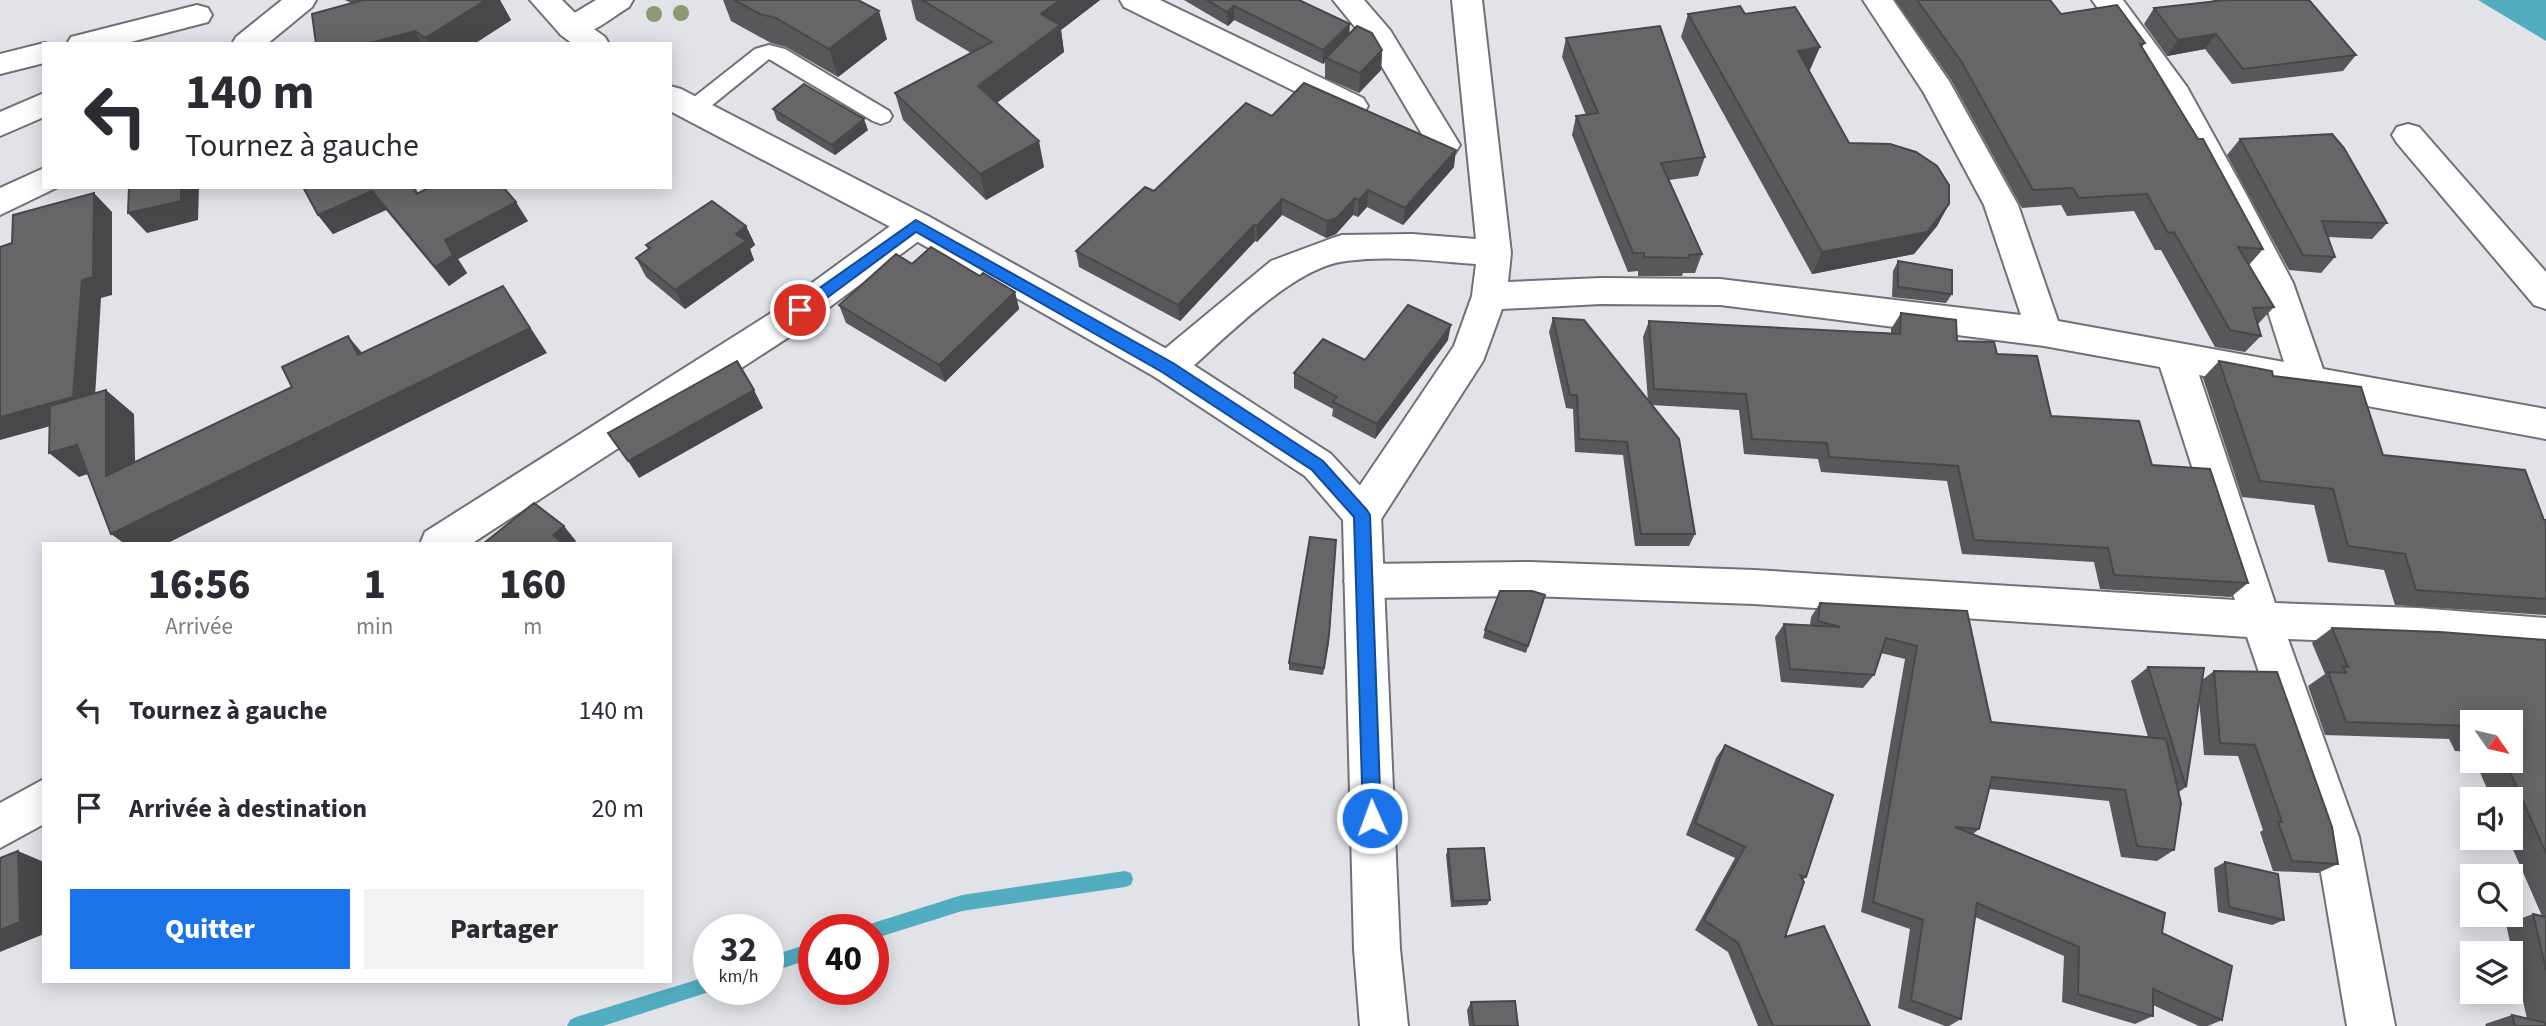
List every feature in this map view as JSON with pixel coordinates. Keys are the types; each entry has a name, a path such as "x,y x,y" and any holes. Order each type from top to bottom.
{"street":[{"path":"151,42 224,0"},
{"path":"249,42 301,0"},
{"path":"545,0 583,36 618,0"},
{"path":"1135,0 1311,88 1444,145 1484,166"},
{"path":"1348,0 1378,37 1444,145"},
{"path":"1384,1026 1377,949 1362,515 1470,351 1489,296 1494,253 1467,0"},
{"path":"1878,0 1938,89 2001,205 2044,332"},
{"path":"2107,0 2176,95 2224,183 2276,283 2309,382"},
{"path":"90,42 197,15"},
{"path":"0,64 42,54"},
{"path":"681,103 916,225 1168,367 1318,465 1362,515"},
{"path":"0,125 42,105"},
{"path":"2408,135 2546,296"},
{"path":"0,203 42,181"},
{"path":"442,542 780,325 916,225"},
{"path":"1168,367 1283,270 1342,248 1412,247 1494,253"},
{"path":"1489,296 1601,291 1720,292 2044,332 2546,424"},
{"path":"2175,357 2337,836 2371,1026"},
{"path":"1364,581 1530,579 1754,587 2546,636"},
{"path":"0,827 42,801"}],"lane":[{"path":"681,103 769,52 778,54 881,116"}],"water":[{"path":"2478,0 2546,0 2546,41"}],"building":[{"path":"363,0 486,0 425,38 415,31 374,42 316,42 312,14"},
{"path":"734,0 858,0 879,11 829,49 776,18 760,14"},
{"path":"922,0 1060,0 1041,14 1060,25 978,86 1039,141 980,174 895,93 992,42"},
{"path":"1207,0 1299,0 1350,24 1323,50 1234,6 1227,12"},
{"path":"1917,0 2050,0 2061,14 2117,5 2145,43 2140,44 2198,139 2203,139 2263,249 2238,247 2274,307 2253,308 2261,336 2230,330 2174,232 2168,233 2147,194 2079,198 2073,188 2033,190 1961,61"},
{"path":"2227,0 2309,0 2356,55 2243,69 2216,34 2178,40 2154,8"},
{"path":"1740,6 1745,14 1795,7 1820,47 1798,51 1849,143 1890,144 1916,152 1937,166 1949,185 1949,204 1927,232 1822,252 1688,14"},
{"path":"1357,26 1372,33 1382,50 1360,73 1326,58"},
{"path":"1660,26 1705,157 1661,163 1702,254 1689,255 1689,258 1644,257 1644,253 1633,253 1576,116 1598,113 1566,38"},
{"path":"1304,83 1456,150 1405,208 1368,190 1359,200 1355,198 1337,218 1327,221 1282,199 1178,305 1076,251 1145,187 1154,191 1246,103 1272,116"},
{"path":"804,84 864,119 832,145 773,109"},
{"path":"2332,134 2344,148 2387,223 2322,221 2335,257 2303,255 2240,139"},
{"path":"129,189 181,189 181,201 128,213"},
{"path":"304,189 414,189 417,194 426,189 505,189 516,202 445,240 453,255 435,267 372,191 318,215"},
{"path":"94,193 93,277 82,280 73,397 0,417 0,247 12,243 13,215"},
{"path":"712,201 746,226 736,234 746,241 675,290 636,258 650,248 646,245"},
{"path":"931,247 980,276 983,273 1015,292 939,365 839,305 896,254 912,264"},
{"path":"1898,261 1952,270 1952,294 1898,287"},
{"path":"503,286 530,328 111,534 77,445 49,453 50,406 106,390 106,476 292,387 282,367 348,336 358,355"},
{"path":"1408,305 1451,325 1377,424 1333,402 1337,397 1294,373 1323,339 1365,360"},
{"path":"1901,313 1956,320 1957,341 1994,342 1997,354 2037,356 2051,416 2139,421 2152,465 2210,469 2248,583 2114,575 2108,548 1974,540 1958,466 1829,457 1827,443 1752,439 1746,394 1654,389 1649,321 1900,334"},
{"path":"1553,318 1584,320 1679,439 1695,534 1641,534 1627,442 1579,439 1577,395 1570,395"},
{"path":"737,361 754,390 628,461 608,433"},
{"path":"2219,361 2272,371 2273,376 2361,387 2383,455 2525,470 2546,520 2546,599 2416,590 2405,554 2348,546 2333,489 2260,481"},
{"path":"534,503 564,526 553,535 561,542 485,542"},
{"path":"1310,537 1336,540 1324,668 1289,663"},
{"path":"1500,591 1532,591 1545,595 1528,646 1485,630"},
{"path":"1820,603 1967,611 1991,722 2166,739 2181,803 2174,850 2137,846 2125,790 1992,777 1979,829 1955,827 2165,913 2162,933 2232,966 2222,1020 2153,989 2153,1016 2078,994 2079,947 1977,903 1961,1019 1911,1000 1923,920 1873,902 1917,646 1886,638 1874,675 1790,669 1784,624 1840,627 1818,621"},
{"path":"2332,628 2546,640 2546,853 2523,801 2523,787 2517,787 2511,774 2524,774 2524,710 2460,710 2460,726 2346,722 2328,672 2346,673 2343,666 2348,667"},
{"path":"2148,667 2204,668 2186,787"},
{"path":"2214,671 2277,672 2332,827 2338,864 2292,861 2278,822 2282,822 2255,745 2220,743"},
{"path":"1725,745 1833,795 1806,877 1800,875 1804,882 1785,937 1824,926 1870,1026 1773,1026 1738,943 1704,920 1745,847 1695,823"},
{"path":"1484,848 1490,900 1453,901 1448,849"},
{"path":"18,851 20,922 0,930 0,858"},
{"path":"2225,862 2278,874 2284,920 2229,907"},
{"path":"2533,914 2546,917 2546,970"},
{"path":"1515,1001 1518,1026 1474,1026 1471,1002"},
{"path":"2512,1015 2546,1023 2546,1026 2515,1026"}],"waterway":[{"path":"889,926 962,903 1125,879"},
{"path":"784,960 798,955"},
{"path":"576,1026 693,989"}],"route":[{"path":"800,310 916,225 1168,367 1318,465 1362,515 1372,818"}]}
